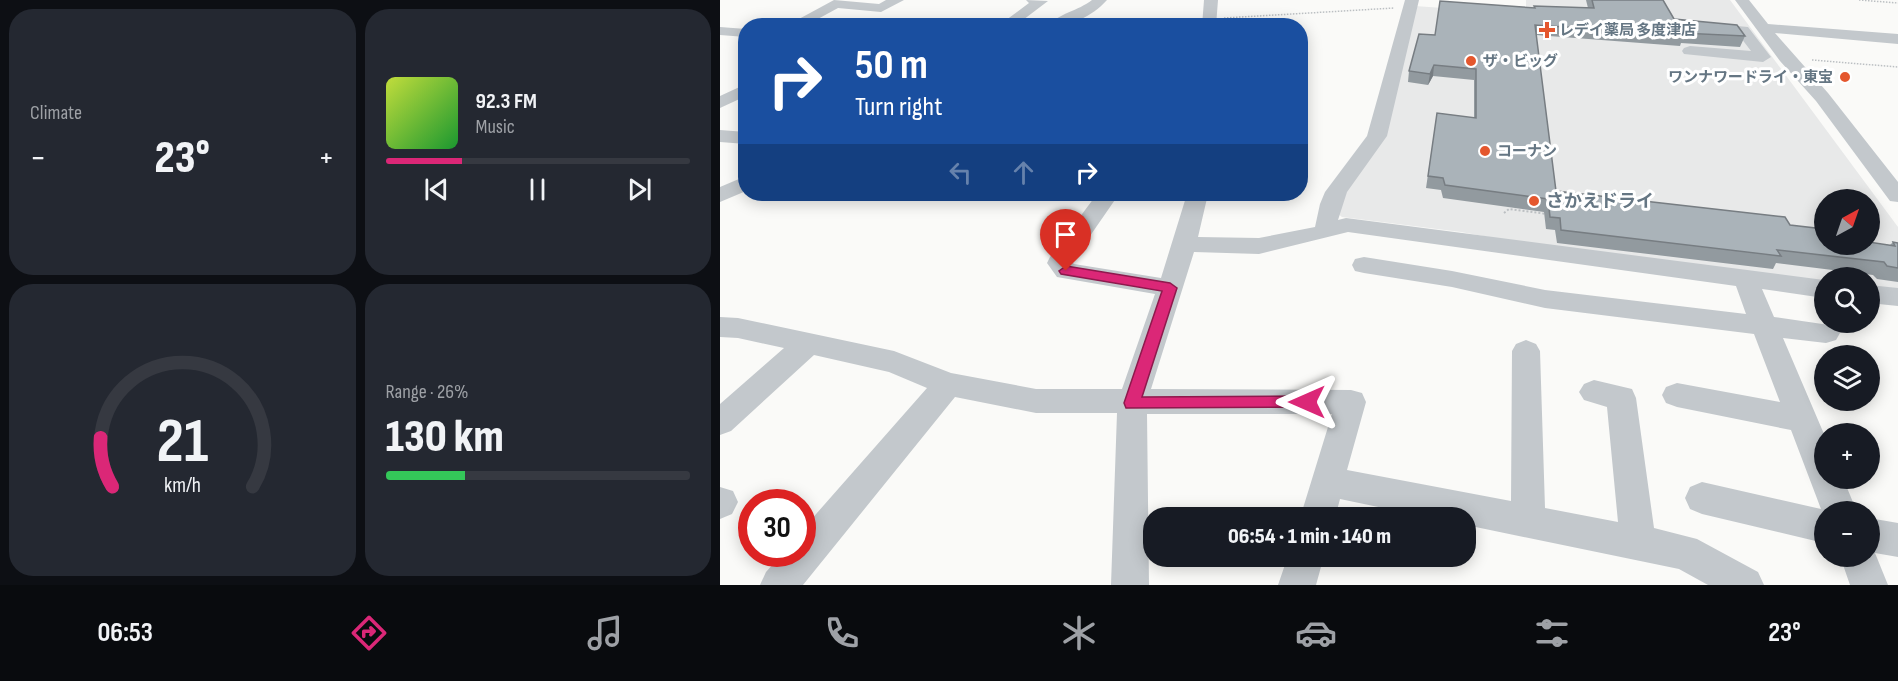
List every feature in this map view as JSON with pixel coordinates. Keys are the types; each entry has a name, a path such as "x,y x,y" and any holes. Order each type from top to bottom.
{"street":[{"path":"809,18 840,2 881,8 897,0"},
{"path":"1016,18 1041,1 1033,0"},
{"path":"1070,18 1085,12 1100,0"},
{"path":"1209,18 1211,0"},
{"path":"1742,0 1786,58 1822,97 1896,192"},
{"path":"1326,232 1325,214 1334,191 1365,155 1377,136 1411,3"},
{"path":"1686,25 1743,30 1763,56 1690,51"},
{"path":"1764,28 1898,39"},
{"path":"720,32 738,33"},
{"path":"720,103 738,93"},
{"path":"720,136 738,137"},
{"path":"720,196 738,186"},
{"path":"1103,201 1059,263 1066,271 1170,288"},
{"path":"1130,585 1132,403 1185,244 1195,201"},
{"path":"1185,244 1259,246 1326,232 1346,225 1814,288"},
{"path":"1364,265 1452,279 1545,299 1814,331"},
{"path":"1746,280 1814,448"},
{"path":"1880,295 1898,297"},
{"path":"720,327 738,328 894,362 948,384 1036,401 1350,402 1320,507"},
{"path":"720,422 810,343"},
{"path":"1526,351 1528,521"},
{"path":"779,585 948,384"},
{"path":"1594,392 1622,398 1638,543"},
{"path":"1677,395 1722,413 1802,419"},
{"path":"1327,481 1684,552 1740,584"},
{"path":"1702,498 1814,524"},
{"path":"1880,537 1898,540"},
{"path":"1297,585 1303,567"},
{"path":"1862,567 1869,585"}],"path":[{"path":"1859,0 1898,3"},
{"path":"1252,18 1411,3"},
{"path":"1786,58 1898,67"},
{"path":"1504,213 1514,208 1549,214 1548,205"}],"shaded area":[{"path":"1526,0 1730,0 1870,189 1814,189 1814,255 1880,255 1880,203 1898,227 1898,290 1880,288 1880,267 1814,267 1814,280 1533,245 1461,232 1342,217 1337,213 1343,195 1365,165 1415,6 1526,14"}],"building":[{"path":"1592,0 1663,0 1674,19 1737,25 1745,36 1682,33 1684,35 1535,25 1556,191 1785,217 1790,225 1814,228 1814,254 1777,250 1781,256 1561,230 1560,218 1550,217 1548,199 1445,185 1443,178 1428,176 1437,113 1476,118 1476,69 1434,65 1430,74 1409,71 1419,34 1435,35 1440,1 1535,8 1534,6 1594,8"},
{"path":"1893,242 1898,243 1898,268 1887,266 1884,262 1822,255 1880,255 1880,244 1895,246"}],"place":[{"name":"レデイ薬局 多度津店","path":"1547,30"},
{"name":"ザ・ビッグ","path":"1471,61"},
{"name":"ワンナワードライ・東宝","path":"1845,77"},
{"name":"コーナン","path":"1485,151"},
{"name":"さかえドライ","path":"1534,201"}],"route":[{"path":"1066,271 1170,288 1132,403 1307,402"}]}
